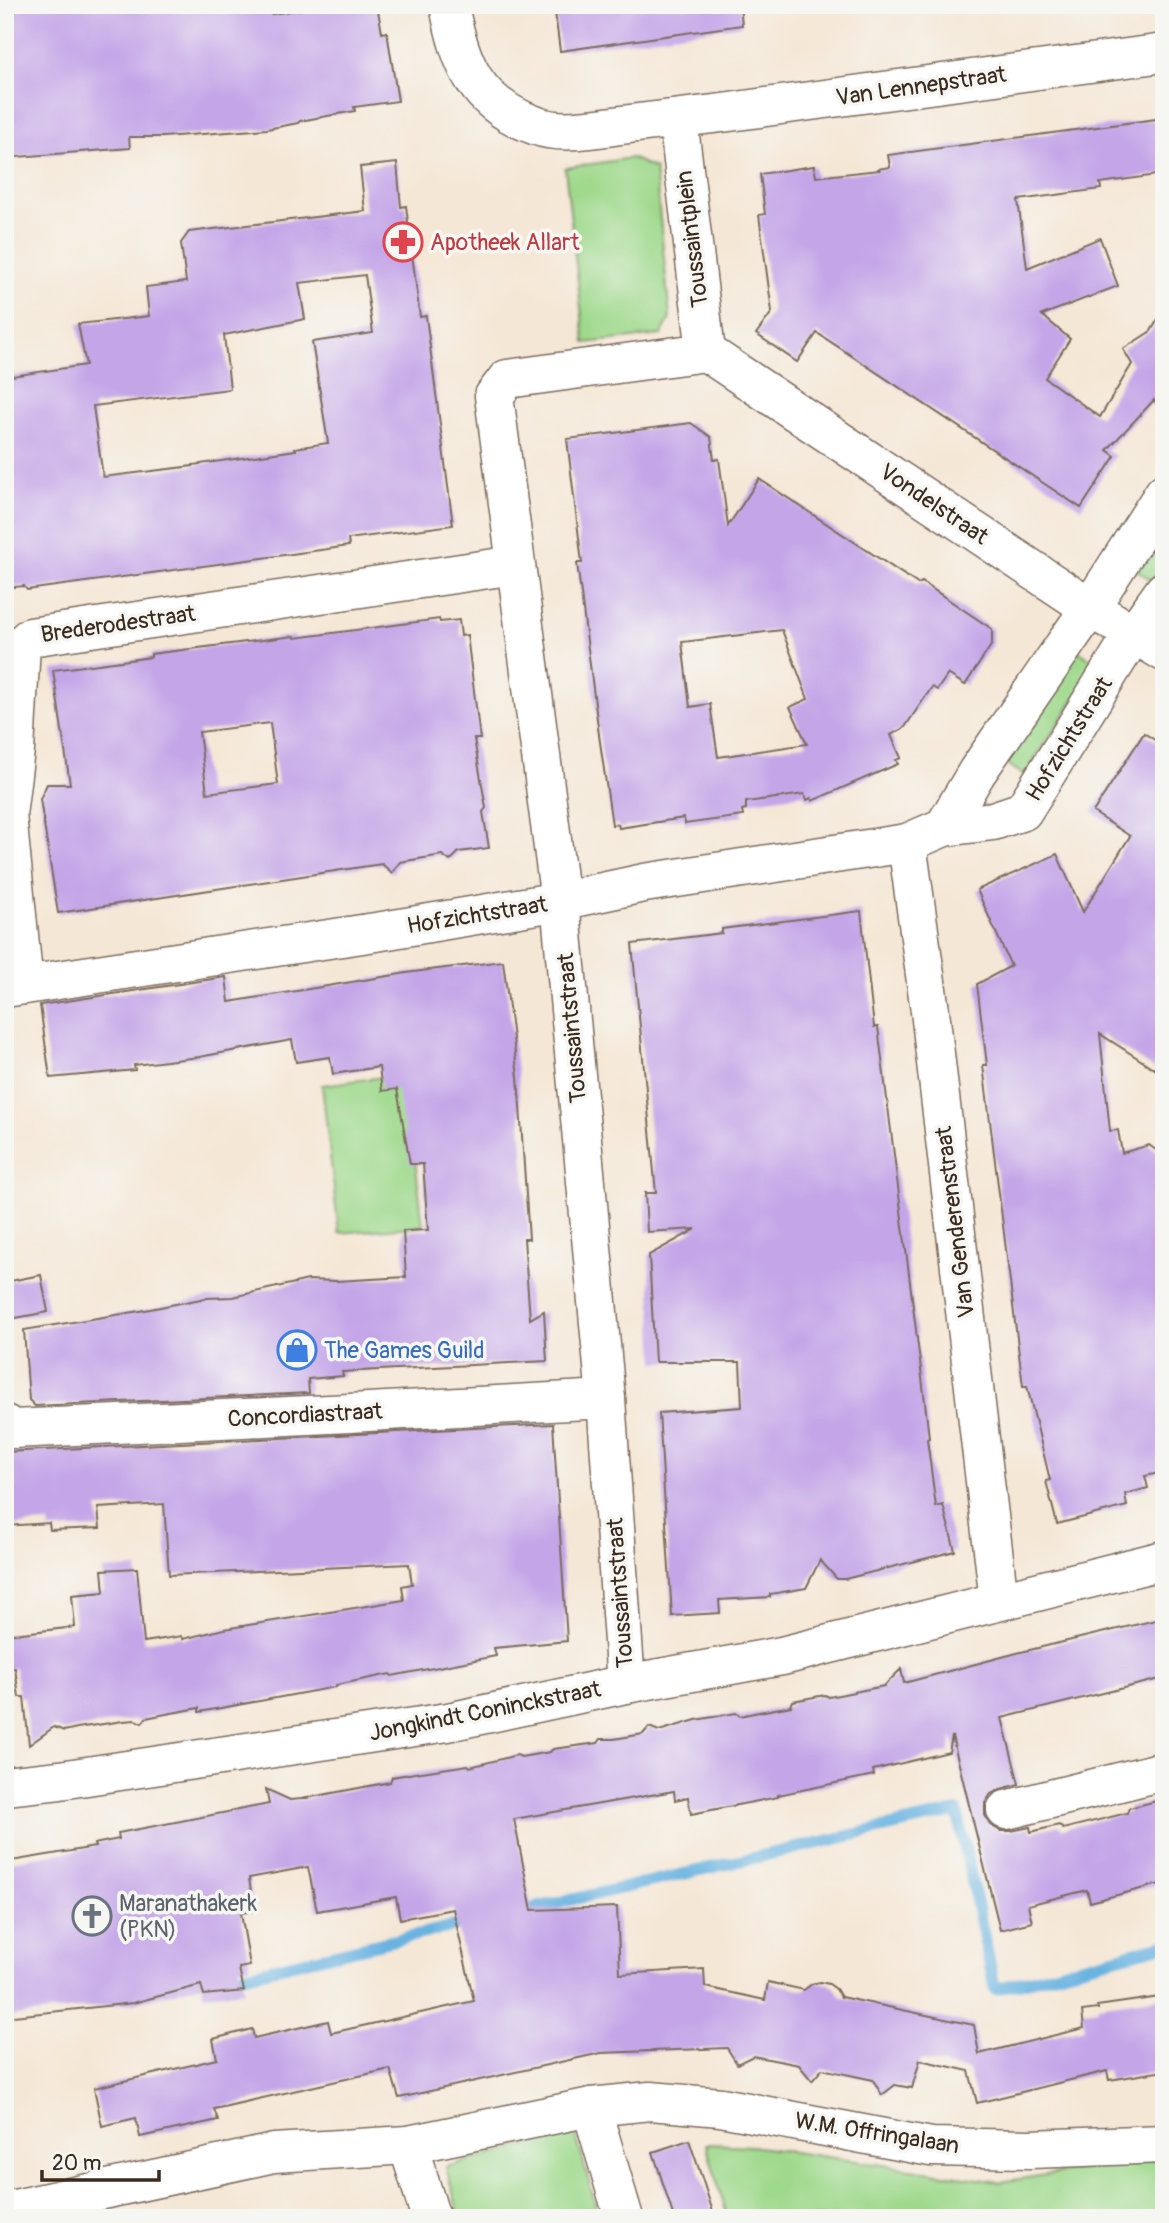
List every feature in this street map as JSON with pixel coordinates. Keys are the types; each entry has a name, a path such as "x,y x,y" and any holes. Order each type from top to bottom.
{"street":[{"path":"449,5 455,36 468,71 492,102 513,117 540,128 585,129 678,119"},
{"name":"Van Lennepstraat","path":"678,119 1164,53"},
{"name":"Toussaintplein","path":"678,119 706,352"},
{"name":"Toussaintstraat","path":"626,1684 606,1399 561,901 494,397 507,379 706,352"},
{"name":"Vondelstraat","path":"706,352 1090,608 1149,643"},
{"path":"944,827 977,772 1090,608 1164,493"},
{"name":"Brederodestraat","path":"15,986 6,815 15,750 21,645 30,637 515,565"},
{"name":"Hofzichtstraat","path":"15,986 382,931 561,901 644,883 907,843 944,827 993,821 1023,811 1149,643 1164,591"},
{"name":"Van Genderenstraat","path":"907,843 999,1601"},
{"name":"Concordiastraat","path":"5,1424 13,1429 606,1399"},
{"name":"Jongkindt Coninckstraat","path":"5,1786 448,1722 626,1684 782,1656 1164,1560"},
{"path":"1006,1810 1164,1771"},
{"name":"W.M. Offringalaan","path":"5,2211 274,2153 408,2145 591,2107 650,2101 721,2107 931,2147 1030,2149 1164,2144"},
{"path":"591,2107 624,2218"},
{"path":"408,2145 431,2218"}],"green space":[{"path":"631,158 655,169 670,318 661,335 585,343 565,168"},
{"path":"1164,511 1164,565 1153,581 1128,565"},
{"path":"1072,647 1098,664 1024,775 998,758"},
{"path":"405,1074 423,1226 339,1233 322,1085"},
{"path":"575,2132 599,2218 460,2218 446,2167"},
{"path":"706,2144 751,2146 1000,2182 1164,2157 1164,2218 728,2218"}],"building":[{"path":"5,5 270,5 271,14 328,5 377,5 382,33 387,32 398,101 354,107 355,111 267,129 129,137 130,148 5,158"},
{"path":"554,5 740,5 742,25 560,51"},
{"path":"1164,118 1164,174 1100,183 1101,189 1018,200 1027,268 1100,238 1118,286 1042,315 1070,339 1045,378 1100,417 1132,364 1123,349 1151,331 1164,309 1164,416 1154,400 1107,450 1115,456 1081,508 817,333 797,362 756,334 772,312 759,215 765,214 760,174 814,166 816,177 879,170 890,167 888,155"},
{"path":"397,163 401,207 406,206 420,317 426,316 453,525 348,539 349,546 328,549 27,590 24,586 5,588 5,377 86,365 78,324 149,316 146,287 186,282 181,243 189,232 365,211 360,167","holes":["365,275 373,333 312,342 328,443 193,466 103,477 93,406 230,389 224,335 305,319 299,283"]},
{"path":"691,423 711,437 714,460 719,459 728,526 759,479 918,584 922,582 992,629 992,644 965,685 948,674 937,690 932,687 905,727 891,735 901,758 896,760 898,764 812,801 811,798 807,800 804,794 746,802 746,809 742,810 743,816 685,824 684,818 619,828 618,824 612,825 577,563 582,563 567,439","holes":["782,630 808,699 790,707 807,744 718,757 710,704 690,707 682,642"]},
{"path":"439,619 440,622 459,620 461,636 467,635 480,739 474,739 486,808 483,812 489,848 459,852 450,861 442,855 400,862 392,873 382,864 58,913 40,799 47,784 70,784 53,670 151,657 151,654","holes":["270,723 278,784 207,793 199,732"]},
{"path":"1144,733 1164,746 1164,1075 1100,1034 1110,1131 1118,1130 1122,1153 1149,1145 1164,1156 1164,1472 1145,1476 1148,1488 1125,1494 1127,1506 1057,1524 1046,1481 1050,1480 1027,1386 1023,1386 983,1065 987,1065 977,984 1011,966 977,890 1057,854 1083,912 1130,836 1093,812"},
{"path":"861,911 874,1027 878,1027 936,1507 943,1505 955,1551 845,1579 837,1579 820,1560 806,1588 770,1594 770,1597 719,1600 720,1613 672,1616 659,1413 742,1407 740,1362 655,1362 649,1255 696,1229 647,1232 645,1193 656,1193 632,944"},
{"path":"503,961 518,1077 529,1239 524,1239 530,1319 544,1311 547,1361 342,1372 343,1376 308,1379 309,1393 35,1406 29,1400 24,1330 206,1298 233,1297 308,1280 406,1277 403,1231 428,1230 423,1164 410,1164 397,1089 382,1091 379,1067 333,1074 330,1057 296,1062 292,1040 199,1057 134,1065 135,1070 50,1078 40,1005 226,977 229,1002 413,972"},
{"path":"41,1275 48,1312 5,1320 5,1282"},
{"path":"553,1424 567,1641 494,1648 496,1656 199,1712 199,1708 166,1714 146,1718 142,1723 135,1720 123,1721 64,1731 54,1727 29,1745 24,1697 19,1697 15,1668 5,1669 5,1635 75,1627 72,1595 104,1592 102,1570 137,1568 144,1642 182,1636 183,1639 224,1629 404,1600 402,1586 412,1584 409,1564 169,1575 164,1504 98,1508 100,1528 50,1530 49,1523 5,1526 5,1452"},
{"path":"1164,1618 1164,1678 1002,1718 1019,1784 991,1794 985,1803 985,1815 990,1825 1001,1831 1030,1827 1031,1832 1059,1825 1063,1829 1127,1813 1129,1808 1164,1799 1164,1883 1090,1902 1087,1890 1028,1905 1032,1922 1000,1930 952,1736 949,1752 873,1770 874,1775 691,1814 688,1797 675,1800 674,1791 514,1819 532,1910 617,1907 620,1974 704,1969 705,1987 765,2000 768,1982 804,1990 820,1982 829,1984 841,1997 974,2025 979,2054 1084,2028 1082,2011 1098,2009 1097,2006 1160,1997 1164,2021 1164,2071 1109,2080 1107,2071 977,2103 969,2071 920,2060 912,2088 895,2085 882,2095 873,2080 822,2069 812,2081 799,2065 753,2056 737,2064 727,2048 601,2053 399,2098 390,2069 214,2109 218,2120 140,2137 136,2118 102,2126 94,2088 217,2059 213,2039 252,2029 254,2038 328,2021 331,2033 474,2001 453,1909 400,1919 396,1897 317,1911 308,1867 249,1878 254,1911 241,1913 250,1966 239,1968 244,1991 204,1995 201,1985 133,2003 5,2017 5,1862 95,1847 94,1844 119,1839 118,1833 269,1804 266,1789 290,1800 301,1799 390,1782 392,1777 468,1765 470,1767 517,1755 521,1757 550,1752 553,1749 598,1743 601,1739 643,1734 649,1727 659,1731 696,1720 736,1713 740,1716 791,1706 793,1701 884,1686 901,1669 904,1683"},
{"path":"689,2140 715,2218 674,2218 653,2152"}],"waterway":[{"path":"518,1912 957,1811 995,1989 1164,1945"},
{"path":"224,1980 472,1922"}],"place":[{"name":"Apotheek Allart","path":"403,242"},
{"name":"The Games Guild","path":"297,1350"},
{"name":"Maranathakerk (PKN)","path":"92,1916"}]}
